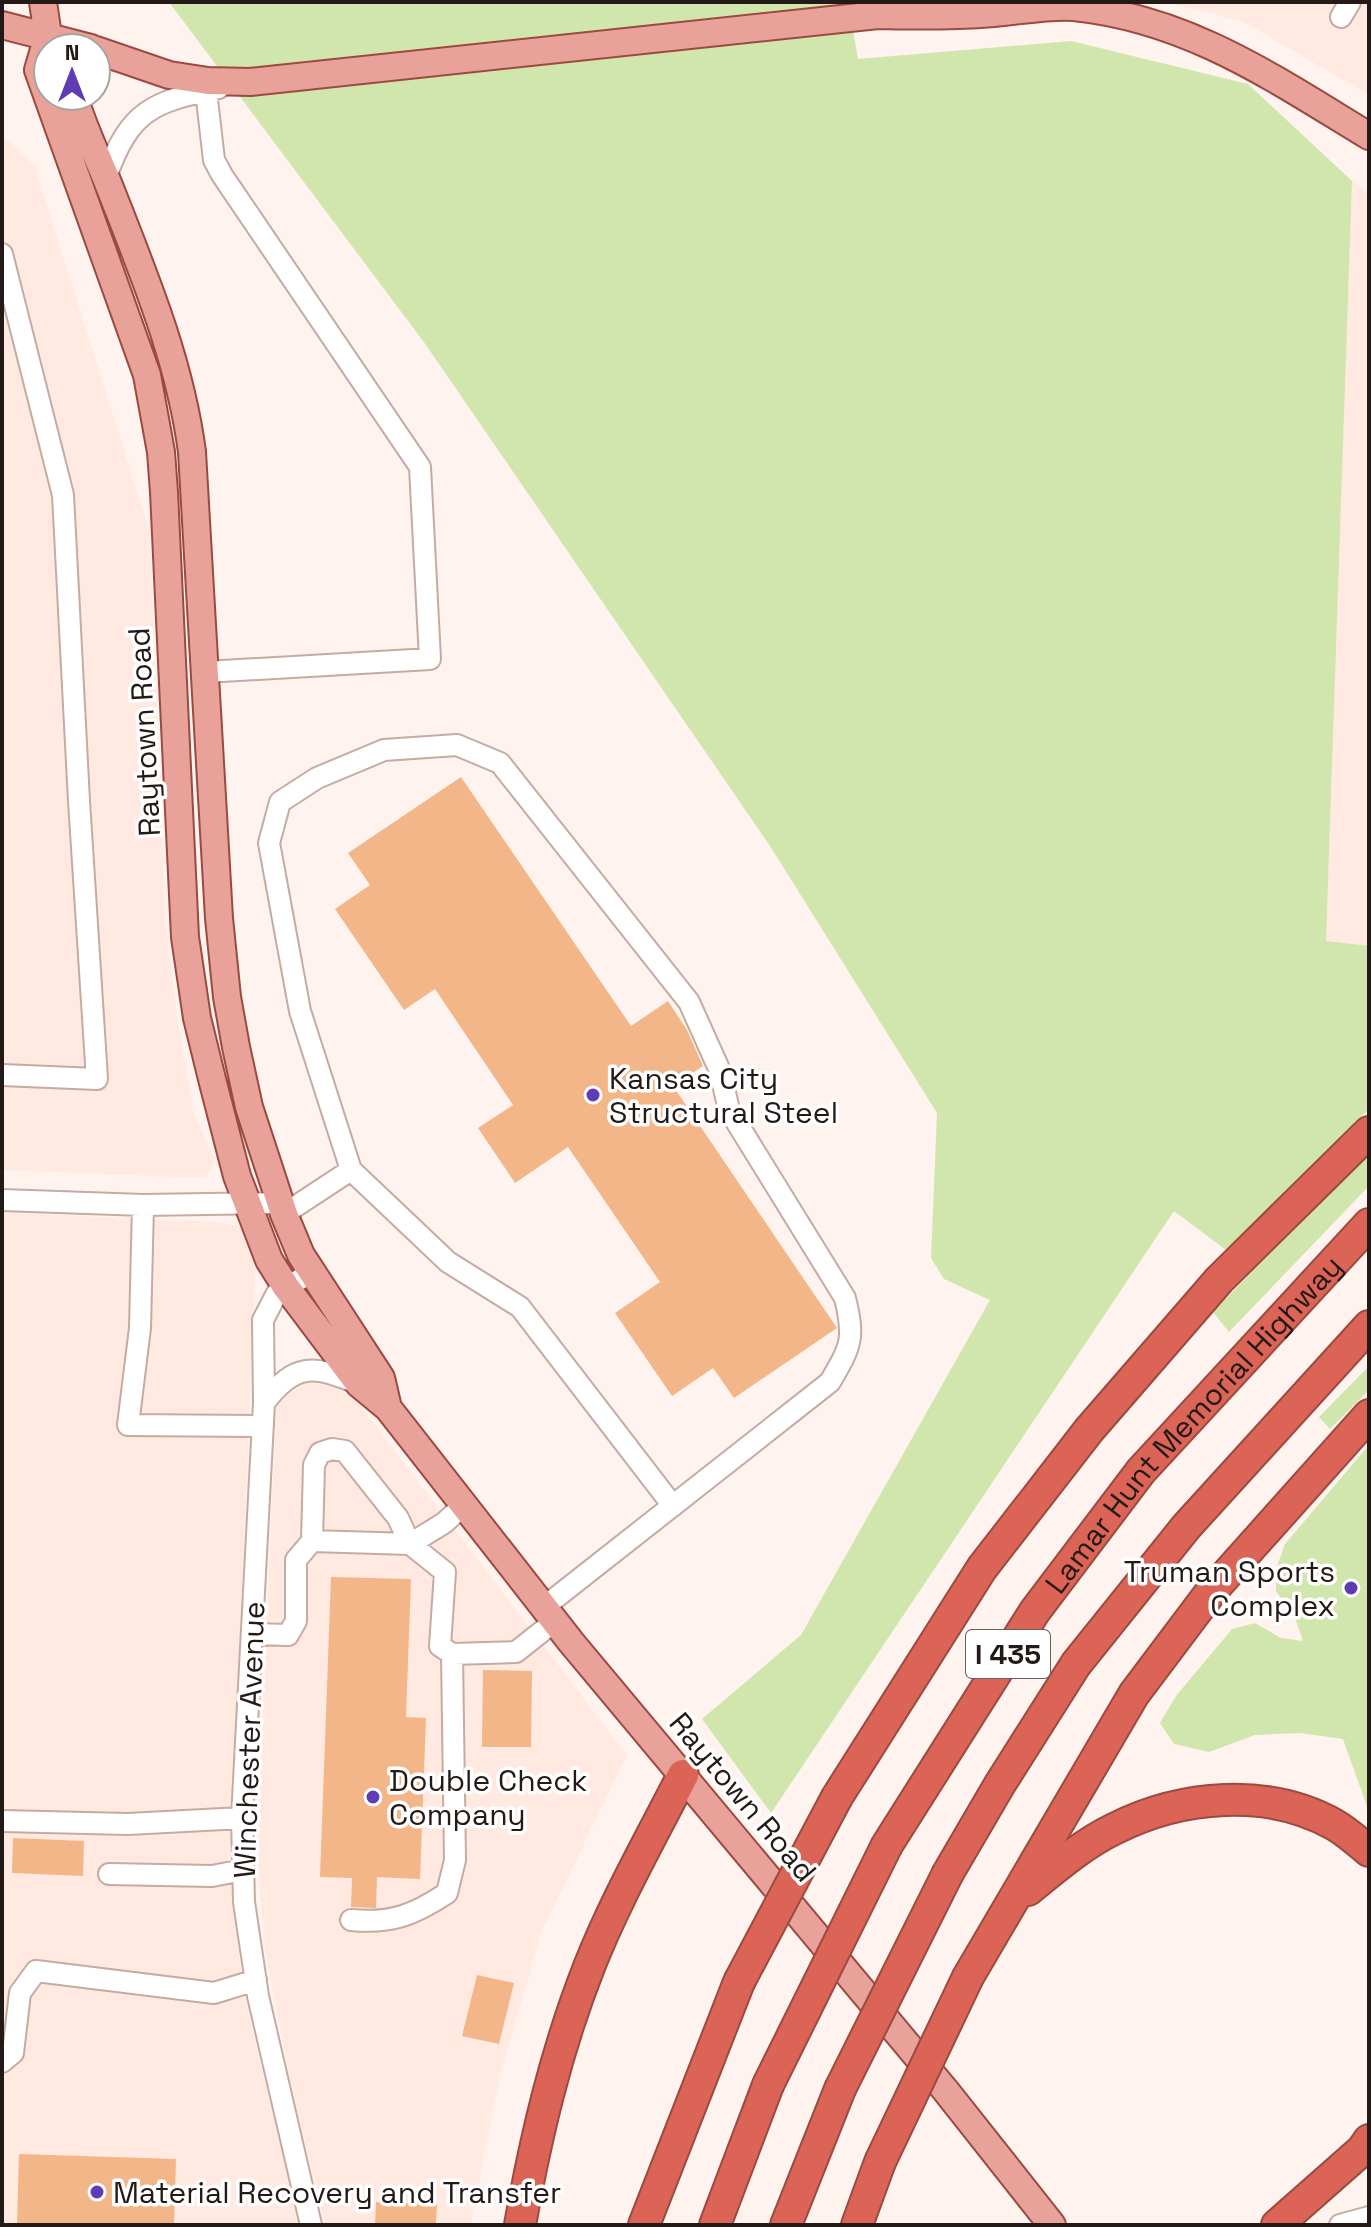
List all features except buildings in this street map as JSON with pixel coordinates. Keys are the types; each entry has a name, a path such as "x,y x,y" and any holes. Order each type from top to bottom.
{"highway":[{"path":"644,2225 739,1982 837,1797 982,1568 1089,1430 1219,1280 1369,1132"},
{"name":"Lamar Hunt Memorial Highway","path":"715,2225 768,2085 887,1845 1035,1611 1141,1471 1369,1224"},
{"name":"Lamar Hunt Memorial Highway","path":"786,2225 840,2089 948,1873 1076,1664 1186,1527 1369,1326"},
{"path":"857,2225 880,2162 968,1977 1134,1694 1210,1593 1369,1415"},
{"path":"520,2225 552,2072 590,1965 683,1775"},
{"path":"1014,1901 1067,1859 1114,1829 1164,1810 1215,1800 1254,1800 1298,1810 1335,1825 1369,1851"},
{"path":"1277,2225 1362,2150 1369,2140"}],"main road":[{"path":"43,2 50,32"},
{"path":"112,56 169,75 208,81 250,82 878,15 948,16 1070,4 1182,32 1236,57 1369,136"},
{"path":"2,25 32,35"},
{"name":"Raytown Road","path":"53,112 147,375 161,452 185,937 197,1018 246,1203 269,1260 359,1384 388,1408 550,1614 936,2079 1052,2225"},
{"name":"Raytown Road","path":"79,112 171,349 192,449 211,801 227,997 249,1107 266,1166 301,1255 381,1378 388,1408"},
{"path":"161,452 192,449"},
{"path":"179,801 211,801"}],"street":[{"path":"106,177 122,137 139,116 170,100 250,82"},
{"path":"205,672 430,659 420,467 222,175 214,160 206,91"},
{"path":"2,254 63,495 97,1079 2,1075"},
{"path":"252,1634 288,1635 296,1621 296,1560 312,1541 314,1465 320,1453 332,1449 345,1451 398,1518 410,1544 445,1572 440,1646 452,1654 516,1652 550,1614 673,1506 830,1382 849,1349 851,1324 845,1298 729,1110 720,1071 689,1002 500,763 457,745 384,750 317,778 280,802 269,843 300,1011 351,1170 448,1262 520,1307 673,1506"},
{"path":"2,1200 143,1205 246,1203 282,1208 351,1170"},
{"path":"143,1205 140,1328 128,1425 263,1426"},
{"name":"Winchester Avenue","path":"311,2225 256,1980 244,1902 242,1818 264,1403 263,1320 277,1293 312,1272"},
{"path":"264,1403 282,1380 303,1372 327,1370 359,1384"},
{"path":"312,1541 410,1544 444,1523 464,1505"},
{"path":"351,1920 378,1923 423,1909 447,1893 455,1860 452,1654"},
{"path":"2,1821 128,1824 242,1818"},
{"path":"109,1874 212,1876 243,1870"},
{"path":"2,2062 13,2053 20,1993 36,1971 214,1993 256,1980"},
{"path":"1340,2225 1369,2217"}],"shaded area":[{"path":"1167,2 1369,2 1369,95 1244,22"},
{"path":"2,135 35,167 149,529 166,927 194,1114 215,1160 206,1178 2,1170"},
{"path":"1352,181 1369,193 1369,946 1326,942"},
{"path":"2,1213 220,1222 241,1227 256,1252 231,1848 242,1988 300,2225 2,2225"},
{"path":"309,1383 332,1386 355,1399 627,1755 542,1931 499,2079 471,2225 325,2225 289,2075 266,1955 257,1854 276,1410 288,1393"}],"green space":[{"path":"169,2 848,2 858,59 1071,41 1248,84 1352,181 1326,941 1369,946 1369,1109 1226,1250 1174,1211 771,1813 702,1719 801,1635 990,1300 944,1279 931,1258 937,1113 770,846 426,345"},
{"path":"1369,1151 1369,1186 1229,1332 1213,1312"},
{"path":"1369,1366 1369,1390 1330,1429 1319,1417"},
{"path":"1369,1445 1369,1812 1343,1739 1300,1733 1255,1735 1209,1752 1174,1744 1160,1723 1176,1696 1232,1629 1255,1623 1281,1638 1303,1641 1295,1618 1276,1591 1276,1569 1285,1544"}],"place":[{"name":"Kansas City Structural Steel","path":"593,1095"},
{"name":"Truman Sports Complex","path":"1351,1588"},
{"name":"Double Check Company","path":"373,1797"},
{"name":"Material Recovery and Transfer","path":"97,2192"}]}
